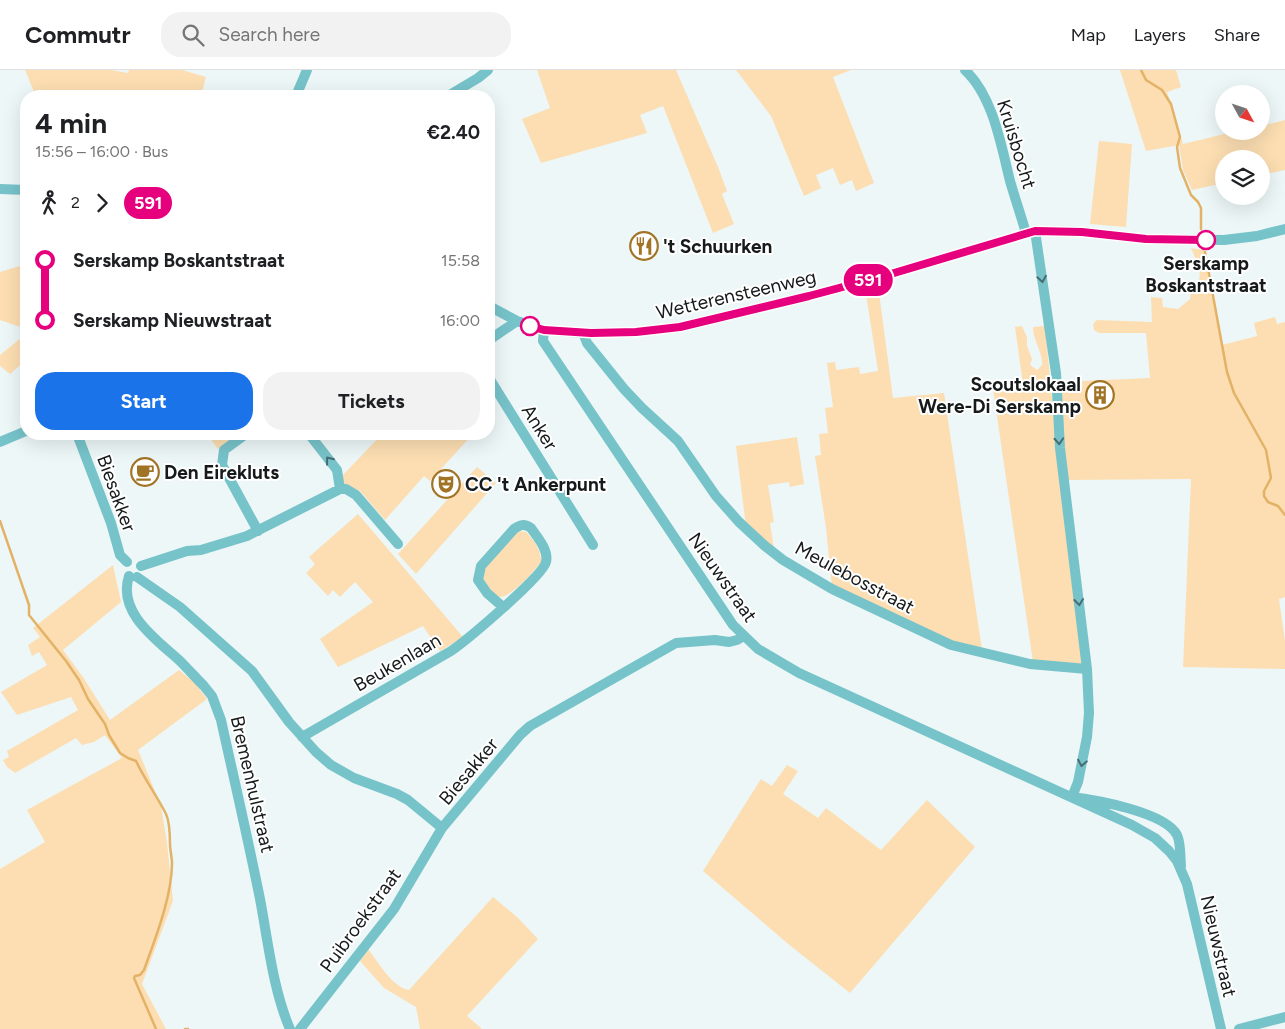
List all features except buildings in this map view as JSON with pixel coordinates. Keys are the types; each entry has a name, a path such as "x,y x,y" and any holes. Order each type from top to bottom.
{"street":[{"path":"299,90 307,70"},
{"path":"458,90 488,70"},
{"name":"Kruisbocht","path":"965,70 973,77 983,92 1030,232 1056,373 1060,448 1087,669 1089,713 1087,737 1078,782 1072,797"},
{"path":"0,189 20,190"},
{"name":"Wetterensteenweg","path":"544,330 582,333 636,332 680,327 884,276 1030,232 1082,232 1146,239 1224,240 1257,236 1285,229"},
{"path":"495,309 517,321 544,330"},
{"path":"495,336 517,321"},
{"name":"Nieuwstraat","path":"544,330 543,341 733,625 744,636 774,659 799,673 1132,824 1155,838 1177,862 1187,884 1221,1029"},
{"name":"Meulebosstraat","path":"582,333 587,343 624,389 678,441 716,496 739,522 752,536 783,560 832,589 950,645 1030,664 1087,669"},
{"name":"Anker","path":"495,388 593,545"},
{"path":"0,442 20,434"},
{"name":"Biesakker","path":"79,440 110,522 120,555 127,562 125,570 180,607 252,671 302,738 331,766 354,778 408,800 442,828 520,735 536,722 676,643 715,640 728,642 744,636"},
{"path":"237,440 224,450 222,464 258,531"},
{"path":"314,440 337,470 340,489"},
{"path":"141,566 187,551 201,550 247,536 340,489 346,489 356,495 398,544"},
{"name":"Beukenlaan","path":"302,738 451,651 468,639 503,607 544,568 547,561 547,554 531,528 527,525 520,525 514,529 482,566 478,580 487,593 503,607"},
{"path":"127,562 135,560 141,566 141,572 133,577"},
{"name":"Bremenhulstraat","path":"133,577 126,586 127,595 136,617 149,634 181,662 204,686 212,696 221,720 254,866 275,976 284,1014 290,1029"},
{"name":"Nieuwstraat","path":"1072,797 1093,799 1149,814 1174,829 1178,837 1181,871"},
{"name":"Puibroekstraat","path":"300,1029 394,909 442,828"},
{"path":"1239,1029 1285,1017"}],"shaded area":[{"path":"25,70 111,70 128,73 129,70 182,70 206,77 203,90 33,90"},
{"path":"537,70 676,70 718,167 727,191 722,194 734,224 713,233 663,106 640,115 647,133 541,163 522,119 550,108"},
{"path":"736,70 851,70 833,77 874,183 856,191 852,180 840,185 833,168 816,175 821,188 804,196 771,116"},
{"path":"1120,70 1176,70 1181,87 1167,92 1183,144 1215,136 1215,140 1270,140 1270,124 1285,120 1285,170 1270,173 1270,150 1215,150 1215,185 1192,190 1183,170 1179,145 1146,151"},
{"path":"1099,141 1132,144 1126,227 1090,224"},
{"path":"1191,248 1204,250 1222,345 1257,336 1254,323 1275,317 1277,324 1285,322 1285,597 1279,599 1285,641 1285,669 1183,667 1191,479 1067,480 1059,382 1150,378 1146,333 1099,333 1094,330 1093,324 1097,320 1152,322 1151,297 1162,298 1163,307 1178,309 1190,299 1191,287 1198,283 1199,279 1198,266"},
{"path":"20,266 20,327 0,320 0,272"},
{"path":"878,285 893,398 944,393 982,650 947,640 832,587 826,528 815,456 821,455 819,434 828,433 825,408 833,407 827,363 835,362 836,370 859,367 860,374 878,371 865,288"},
{"path":"1022,326 1027,337 1027,346 1032,359 1030,365 1037,370 1042,365 1042,360 1033,327 1045,326 1058,461 1084,664 1033,662 993,389 1023,384 1015,327"},
{"path":"20,339 20,365 10,374 0,366 0,355"},
{"path":"797,437 804,484 790,487 789,482 768,485 774,522 770,523 774,549 746,527 736,446"},
{"path":"211,440 231,440 218,449"},
{"path":"376,440 468,440 430,481 424,476 385,520 360,491 344,485 342,476"},
{"path":"477,467 496,483 416,574 398,554"},
{"path":"358,514 463,637 440,651 423,626 338,667 320,639 373,602 355,582 340,597 333,590 328,596 306,573 315,564 309,557"},
{"path":"518,531 526,532 531,538 539,550 541,562 528,578 509,594 499,597 492,592 483,580 484,567"},
{"path":"113,565 121,602 63,650 83,677 110,720 179,670 194,682 207,699 138,750 161,806 173,901 142,984 166,1029 0,1029 0,869 45,842 27,810 122,758 105,735 94,742 82,745 76,738 15,773 7,767 3,760 9,757 7,751 78,710 71,697 17,715 1,692 47,665 39,652 32,656 28,645 40,637 33,628"},
{"path":"787,765 798,771 783,794 818,818 826,808 881,850 927,800 975,847 850,993 787,943 703,871 761,779 772,786"},
{"path":"493,897 517,917 538,939 467,1016 482,1029 420,1029 416,1007 384,988 360,961 368,949 391,979 409,990"}],"waterway":[{"path":"1141,70 1146,80 1162,90 1171,104 1180,137 1177,147 1180,168 1191,195 1201,208 1201,229"},
{"path":"1205,252 1227,372 1234,393 1266,450 1271,478 1264,491 1264,496 1268,502 1278,506 1285,515"},
{"path":"0,521 29,605 29,615 79,680 120,753 136,761 167,818 170,829 172,863 169,890 162,918 144,970 134,978 156,1029"}],"bus line":[{"name":"591","path":"530,326 544,330 591,333 636,332 680,327 884,276 1035,231 1082,232 1146,239 1206,240"}],"place":[{"name":"Serskamp Boskantstraat","path":"1206,240"},
{"name":"'t Schuurken","path":"644,246"},
{"name":"Scoutslokaal Were-Di Serskamp","path":"1100,395"},
{"name":"Den Eirekluts","path":"145,472"},
{"name":"CC 't Ankerpunt","path":"446,484"}]}
